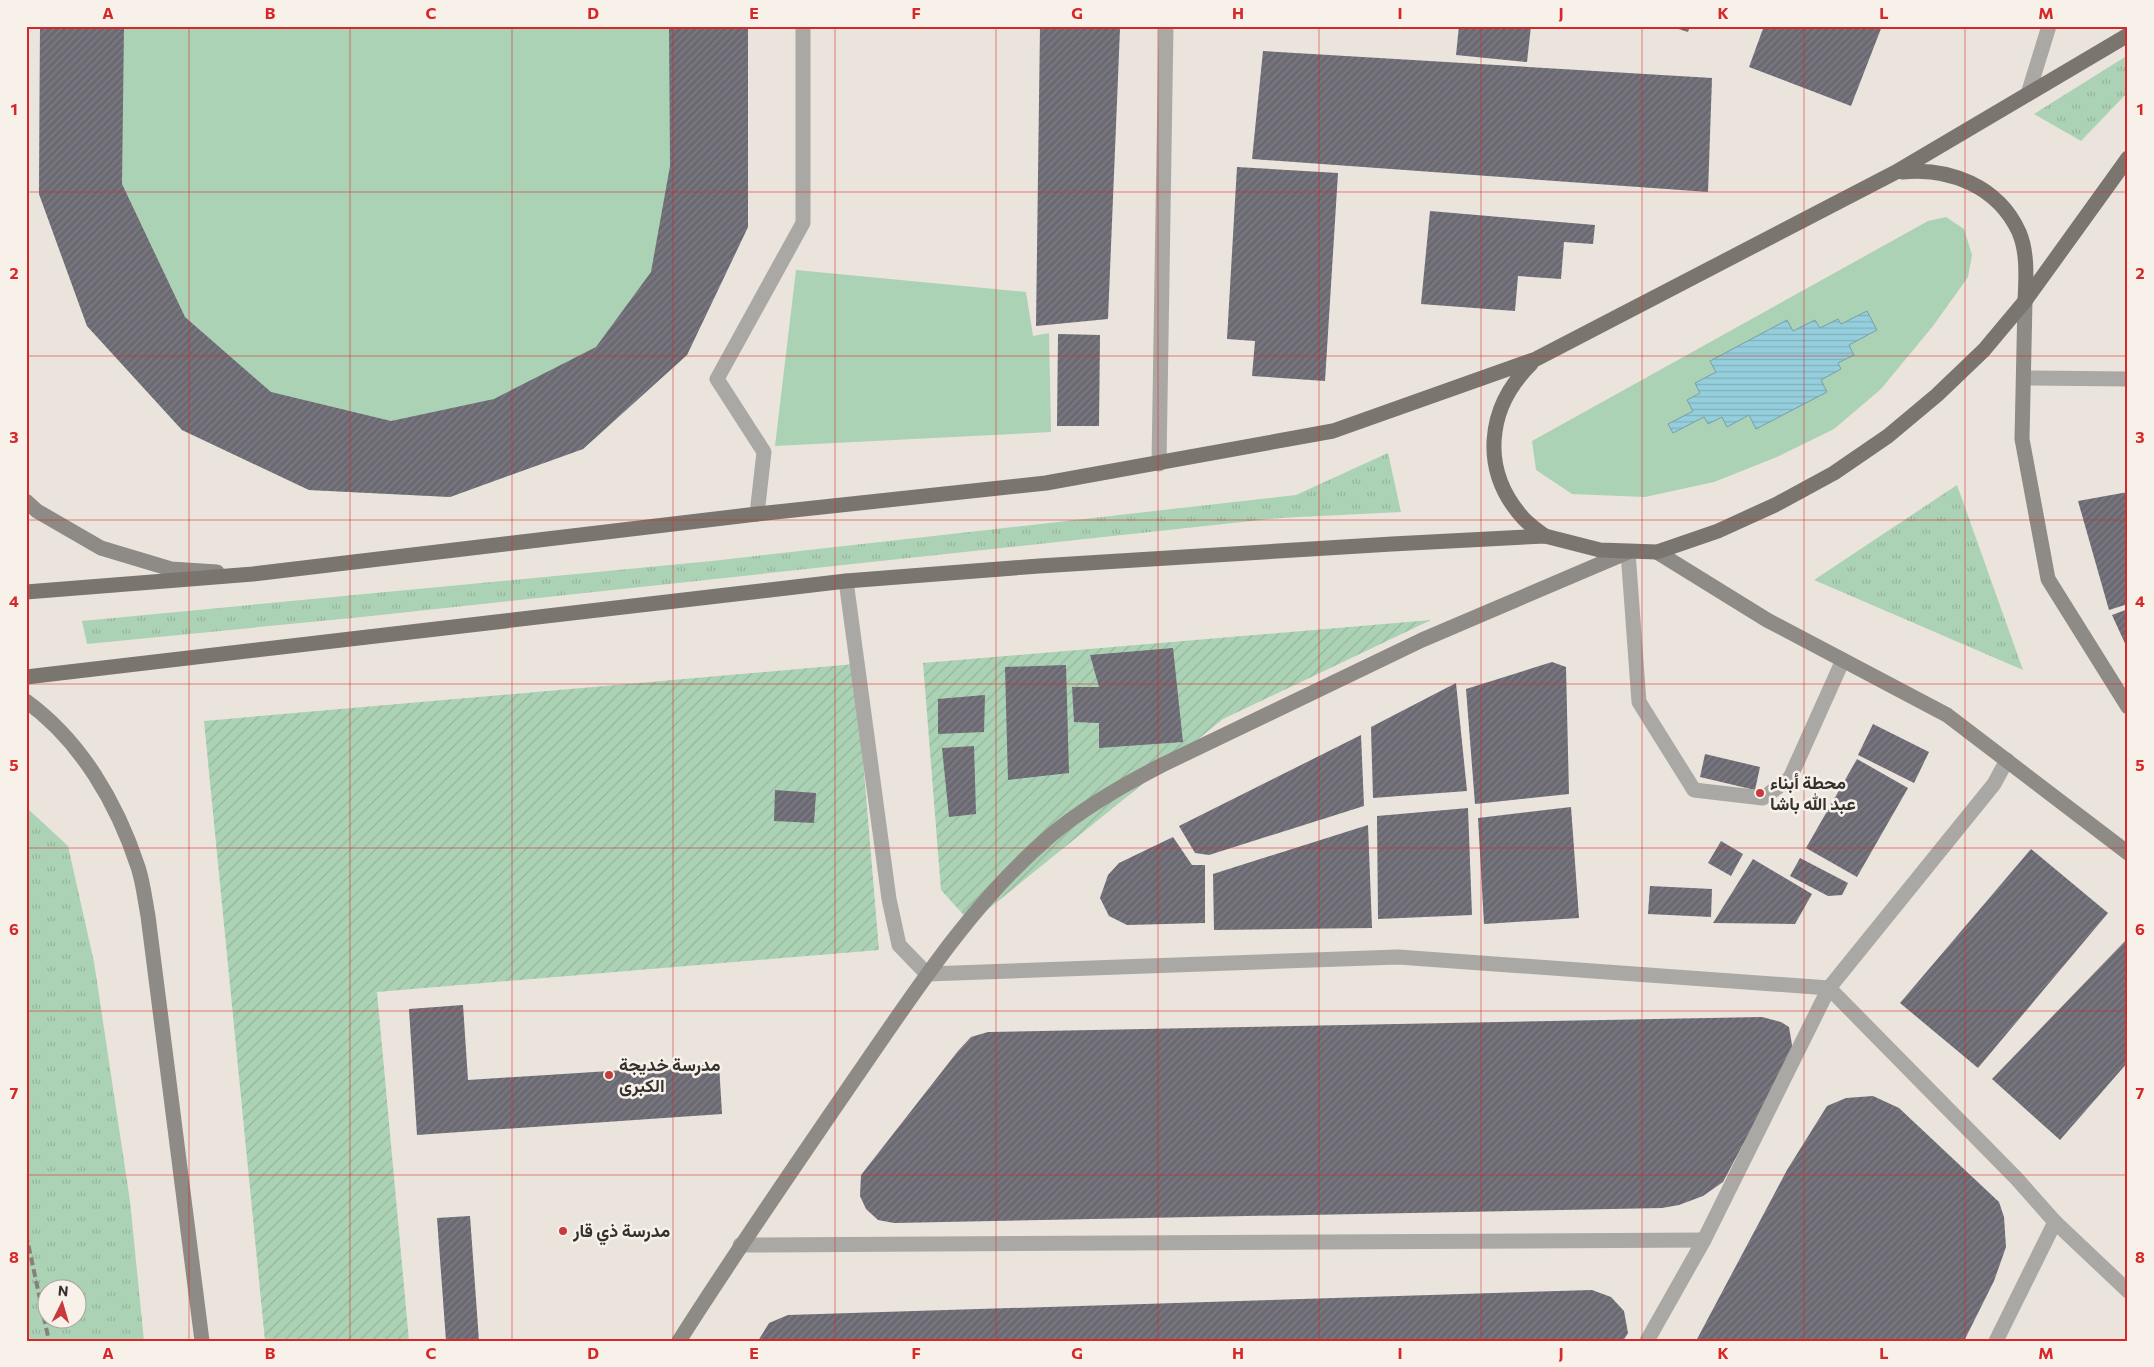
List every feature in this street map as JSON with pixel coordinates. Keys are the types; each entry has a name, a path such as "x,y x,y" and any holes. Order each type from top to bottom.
{"main road":[{"path":"26,592 253,574 757,514 1046,484 1333,432 1536,359 1896,172 2128,35"},
{"path":"26,677 846,581 1040,566 1545,536 1600,550 1657,552 1718,531 1777,504 1834,473 1888,436 1937,395 1984,350 2026,301 2128,158"},
{"path":"1896,172 1921,170 1945,172 1968,181 1989,194 2006,212 2019,233 2026,278 2022,439 2048,579 2128,707"},
{"path":"1536,359 1517,377 1503,400 1495,424 1494,450 1498,476 1509,499 1525,520 1545,536"},
{"path":"26,501 37,511 101,548 171,569 253,574"},
{"path":"679,1341 740,1245 927,974 989,896 1018,865 1051,835 1086,808 1123,784 1422,640 1628,552"},
{"path":"1657,552 1767,620 1947,715 2128,853"},
{"path":"26,701 36,708 71,742 100,781 122,823 138,869 148,916 202,1341"}],"street":[{"path":"757,514 764,452 717,379 803,223 803,26"},
{"path":"1159,464 1166,26"},
{"path":"2028,94 2049,26"},
{"path":"2024,378 2128,379"},
{"path":"1628,552 1639,702 1694,790 1763,798 1790,778 1843,660"},
{"path":"846,581 889,899 899,945 927,974 1398,957 1829,988 2017,1179 2054,1222 2128,1291"},
{"path":"1647,1341 1704,1240 1829,988 1994,784 2007,760"},
{"path":"1996,1341 2054,1222"},
{"path":"740,1245 1704,1240"}],"green space":[{"path":"40,26 748,26 748,227 687,355 583,449 450,497 309,490 182,430 87,326 39,194"},
{"path":"2128,55 2128,92 2081,141 2034,114"},
{"path":"1946,217 1964,229 1972,255 1968,277 1933,326 1881,389 1834,429 1777,457 1714,482 1645,497 1572,494 1536,470 1532,441 1928,221"},
{"path":"796,270 1026,292 1033,336 1049,333 1051,432 775,446"},
{"path":"1388,453 1401,512 1280,518 362,617 87,644 82,621 712,561 1296,495"},
{"path":"1957,485 2023,670 1814,580"},
{"path":"1431,620 1223,719 971,923 941,890 923,663"},
{"path":"855,664 879,950 377,992 409,1341 265,1341 204,721"},
{"path":"26,807 68,846 94,962 130,1201 144,1341 26,1341"}],"water":[{"path":"1867,311 1877,330 1849,345 1854,355 1838,363 1841,369 1821,380 1827,392 1756,429 1749,415 1727,427 1722,417 1708,424 1704,417 1673,433 1668,424 1693,411 1687,400 1700,393 1695,383 1716,372 1710,361 1787,320 1793,331 1815,320 1820,328 1838,319 1841,324"}],"building":[{"path":"40,26 124,26 122,184 185,317 271,392 391,421 494,399 596,347 651,272 670,166 669,26 748,26 748,227 687,355 583,449 450,497 309,490 182,430 87,326 39,194"},
{"path":"1040,26 1120,29 1108,319 1036,326"},
{"path":"1459,26 1531,26 1527,62 1456,55"},
{"path":"1669,26 1690,26 1688,32"},
{"path":"1764,26 1882,26 1851,106 1749,67"},
{"path":"1263,51 1712,78 1708,192 1252,159"},
{"path":"1237,167 1338,173 1325,381 1252,376 1255,341 1227,339"},
{"path":"1430,211 1595,225 1593,244 1564,242 1561,279 1518,276 1515,311 1421,304"},
{"path":"1058,334 1100,335 1099,426 1057,426"},
{"path":"2128,492 2128,604 2109,610 2078,501"},
{"path":"2128,609 2128,650 2112,615"},
{"path":"1173,648 1183,742 1099,748 1099,723 1074,722 1072,687 1099,687 1090,655"},
{"path":"1552,662 1566,667 1569,794 1475,804 1466,689"},
{"path":"1066,665 1069,773 1008,780 1005,667"},
{"path":"1456,683 1467,791 1373,798 1371,727"},
{"path":"985,695 984,732 938,734 938,699"},
{"path":"1873,724 1929,752 1914,783 1858,755"},
{"path":"1361,735 1364,806 1209,855 1195,853 1179,826"},
{"path":"974,746 976,814 949,817 942,748"},
{"path":"1705,754 1760,767 1755,790 1700,777"},
{"path":"1857,759 1908,788 1857,877 1806,848"},
{"path":"775,790 816,793 814,823 774,821"},
{"path":"1571,807 1579,918 1484,924 1478,818"},
{"path":"1468,808 1472,915 1378,919 1377,816"},
{"path":"1368,825 1372,928 1214,930 1213,874"},
{"path":"1173,837 1192,865 1205,865 1205,923 1127,925 1109,916 1100,898 1108,875 1119,863"},
{"path":"1721,841 1743,854 1731,876 1708,863"},
{"path":"2031,849 2108,913 1978,1068 1900,1003"},
{"path":"1800,858 1848,883 1842,895 1828,896 1790,876"},
{"path":"1753,859 1812,894 1795,924 1713,923"},
{"path":"1650,886 1712,889 1711,917 1648,914"},
{"path":"2128,938 2128,1062 2060,1140 1992,1079"},
{"path":"463,1005 468,1080 719,1064 722,1114 417,1135 409,1009"},
{"path":"1762,1017 1781,1022 1789,1027 1793,1051 1723,1182 1703,1196 1679,1205 1662,1208 894,1223 878,1220 866,1209 860,1196 861,1175 958,1051 971,1037 988,1032"},
{"path":"1873,1096 1899,1108 1999,1202 2004,1217 2006,1247 1994,1281 1964,1341 1696,1341 1787,1170 1827,1106 1846,1098"},
{"path":"470,1216 479,1341 446,1341 437,1218"},
{"path":"1592,1290 1611,1297 1624,1311 1628,1333 1623,1341 758,1341 769,1323 788,1315"}],"railway":[{"path":"26,1234 49,1341"}],"place":[{"name":"محطة أبناء عبد الله باشا","path":"1760,793"},
{"name":"مدرسة خديجة الكبرى","path":"609,1075"},
{"name":"مدرسة ذي قار","path":"563,1231"}]}
